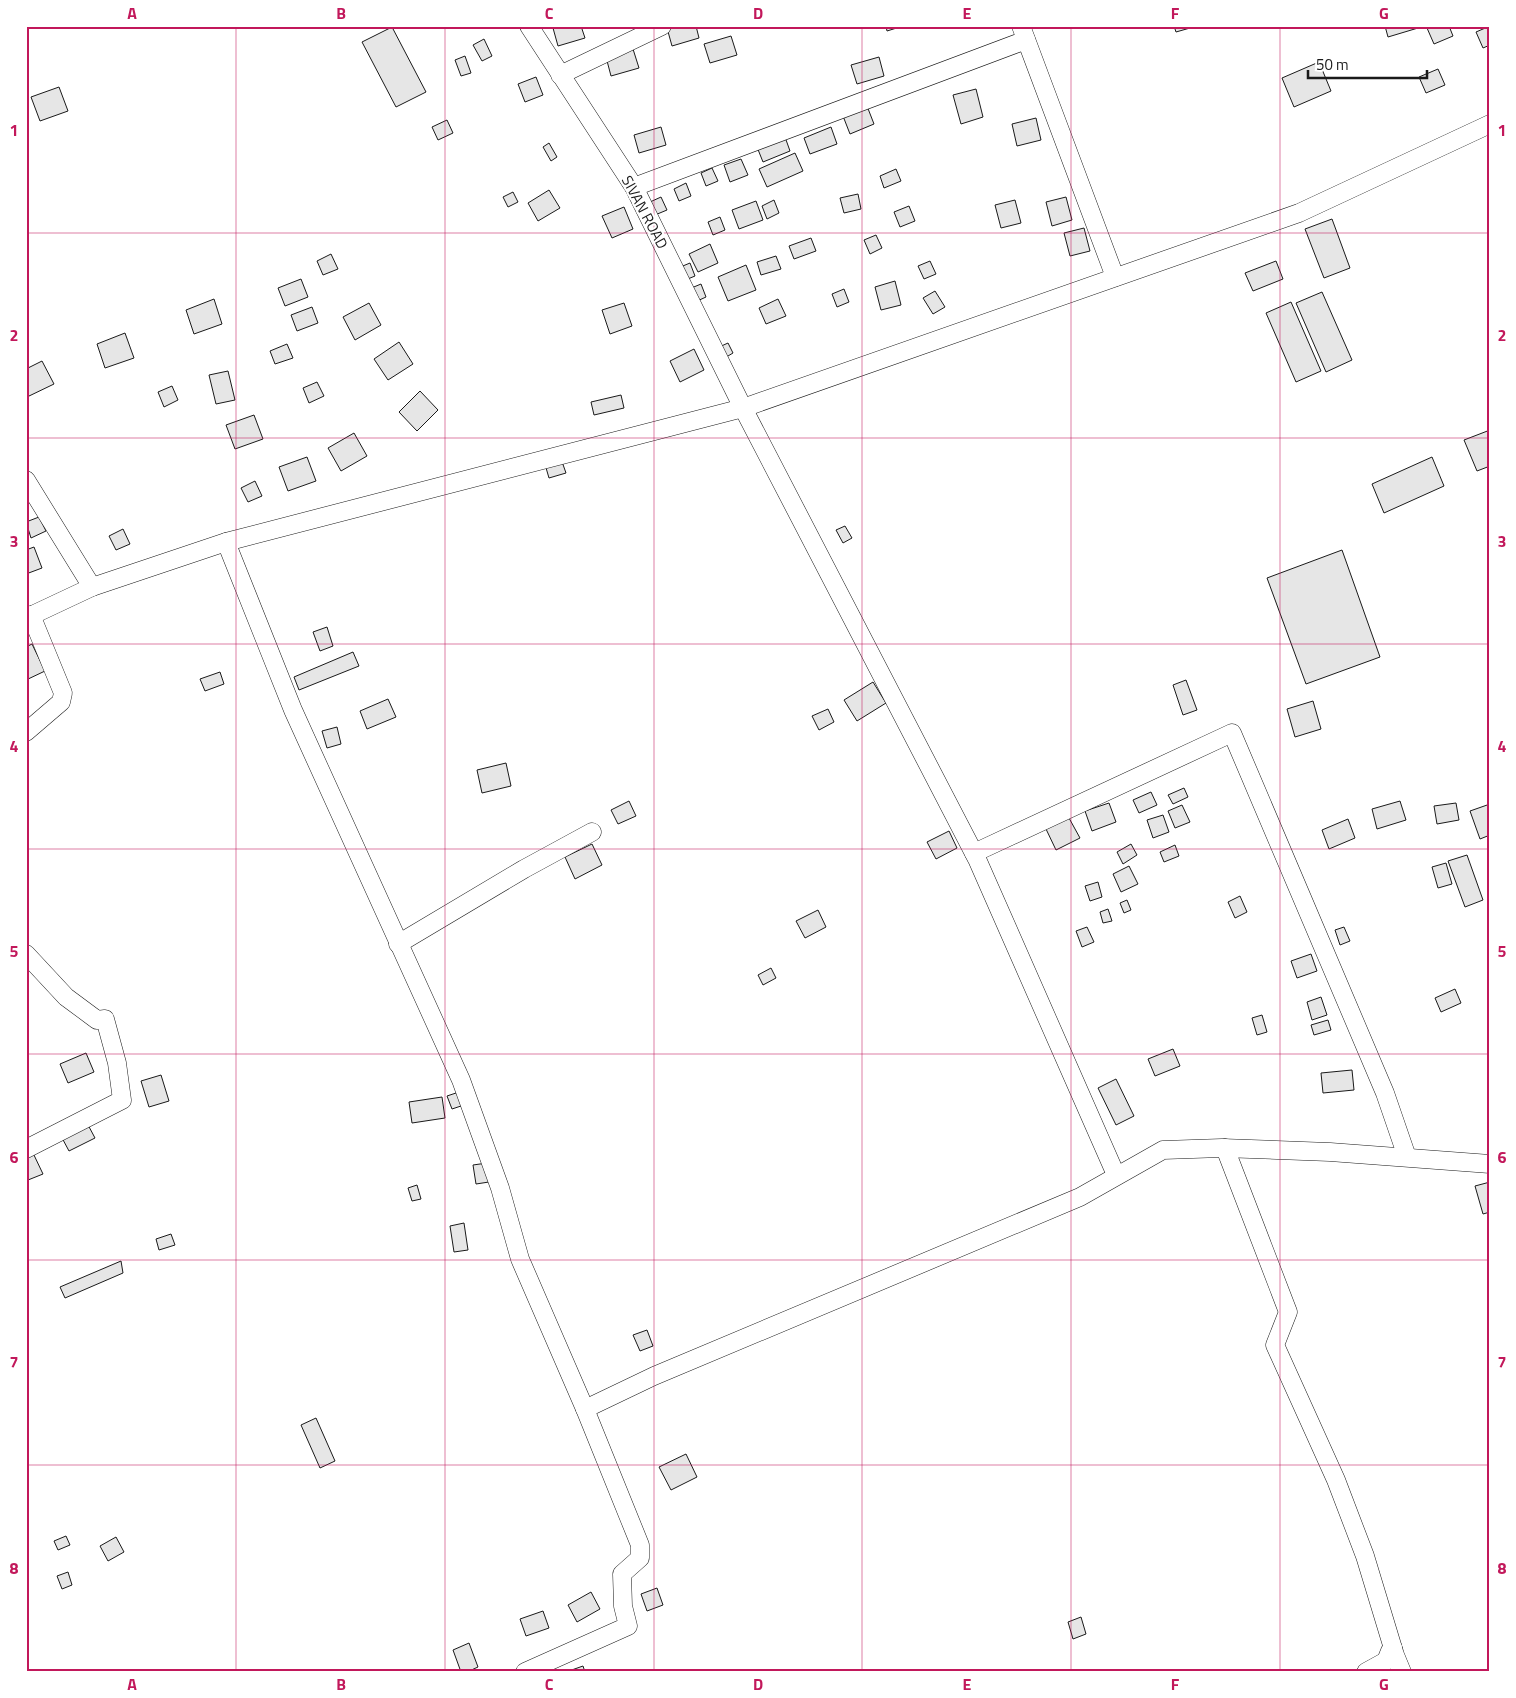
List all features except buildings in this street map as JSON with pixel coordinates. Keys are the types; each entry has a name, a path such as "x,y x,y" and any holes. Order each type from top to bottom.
{"street":[{"name":"SIVAN ROAD","path":"530,26 634,187 743,408 974,852 1116,1176"},
{"path":"560,75 662,26"},
{"path":"634,187 1023,33 1115,277"},
{"path":"26,732 61,702 64,692 29,617 92,587 226,542 743,408 1299,213 1490,124"},
{"path":"26,480 92,587"},
{"path":"226,542 293,710 461,1080 500,1188 520,1260 585,1409 640,1545 640,1558 622,1574 622,1606 628,1626 526,1672"},
{"path":"974,852 1232,733 1385,1093 1407,1158"},
{"path":"398,944 524,869 592,832"},
{"path":"26,954 66,997 97,1020 106,1019 117,1063 122,1100 26,1149"},
{"path":"585,1409 654,1376 1080,1197 1163,1150 1225,1148 1330,1152 1490,1164"},
{"path":"1225,1148 1288,1312 1275,1344 1336,1480 1365,1556 1402,1672"},
{"path":"1366,1672 1386,1660 1393,1648"}]}
